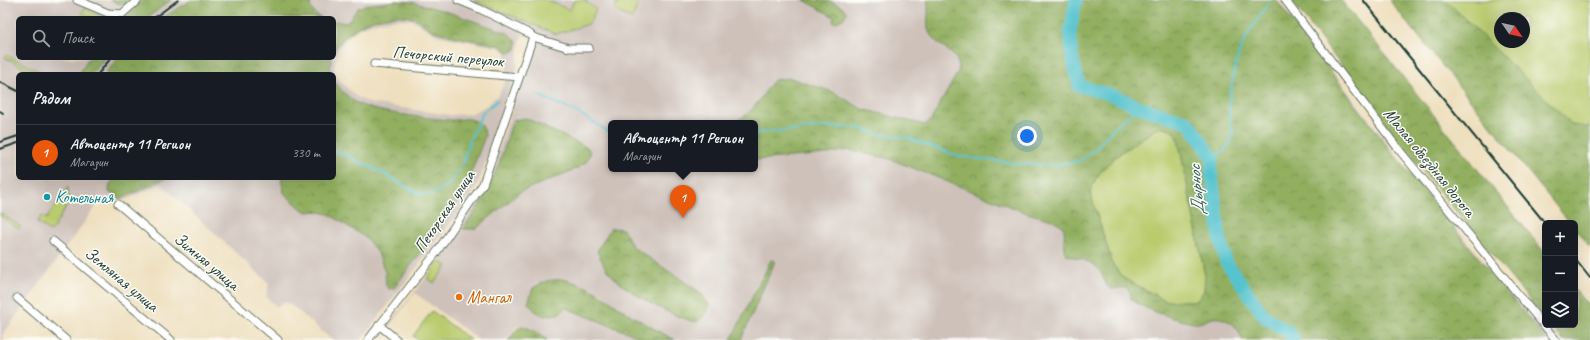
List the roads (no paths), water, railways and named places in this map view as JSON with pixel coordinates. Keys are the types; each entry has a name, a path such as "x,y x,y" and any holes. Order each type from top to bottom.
{"street":[{"path":"77,0 108,13 122,14 138,0"},
{"path":"458,0 480,9 532,35 569,48 589,48"},
{"name":"Малая объездная дорога","path":"1285,0 1400,152 1556,340"},
{"name":"Печорская улица","path":"368,340 436,253 483,184 532,35"},
{"name":"Печорский переулок","path":"374,64 519,78"},
{"name":"Зимняя улица","path":"118,204 278,340"},
{"name":"Земляная улица","path":"53,241 171,340"},
{"path":"17,298 66,340"},
{"path":"379,325 397,340"}],"waterway":[{"name":"Дырнос","path":"1076,0 1070,33 1072,56 1079,86 1112,95 1139,107 1188,122 1213,158 1211,169 1220,238 1226,262 1265,317 1290,333 1293,340"},
{"path":"1213,158 1223,151 1232,140 1233,135 1229,106 1236,63 1242,46 1250,31 1270,2"},
{"path":"535,94 575,111 608,131"},
{"path":"336,151 373,168 420,194 433,194 450,183 463,164 470,139 483,112 498,100"},
{"path":"758,133 827,127 860,128 877,134 908,138 958,156 1021,164 1054,165 1079,161 1094,150 1113,129 1139,107"}],"railway":[{"path":"157,16 178,0"},
{"path":"1363,0 1543,220"},
{"path":"100,72 109,60"},
{"path":"0,82 16,90"},
{"path":"0,142 16,137"},
{"path":"0,149 16,144"},
{"path":"1578,263 1590,278"}],"place":[{"name":"Котельная","path":"47,197"},
{"name":"Автоцентр 11 Регион","path":"683,218"},
{"name":"Мангал","path":"459,297"}]}
